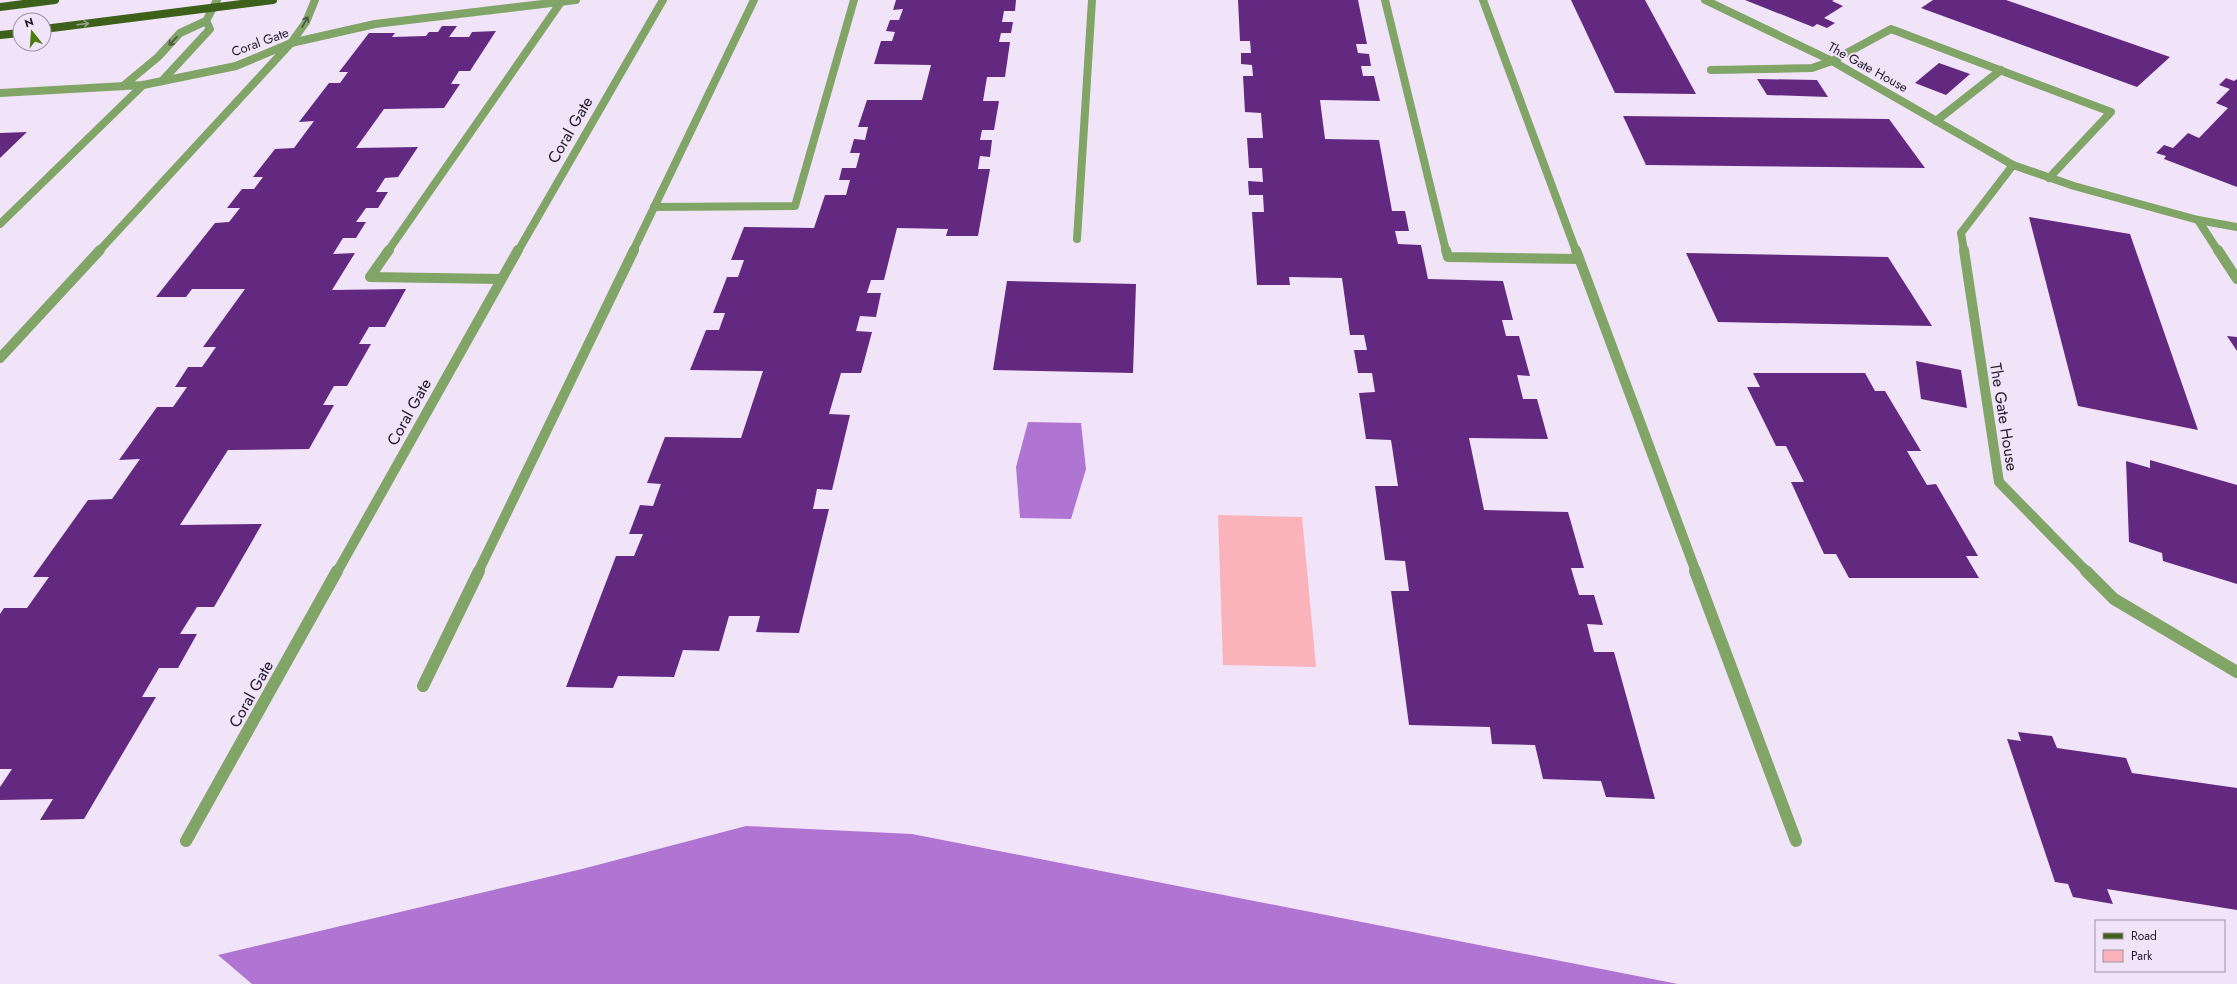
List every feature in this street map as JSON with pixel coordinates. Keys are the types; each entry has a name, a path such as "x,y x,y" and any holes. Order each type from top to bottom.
{"main road":[{"path":"0,7 55,0"},
{"path":"52,28 273,0"},
{"path":"0,35 12,34"}],"street":[{"path":"122,86 158,57 180,33 206,21 217,0"},
{"path":"0,358 291,43 306,22 315,0"},
{"name":"Coral Gate","path":"0,94 143,85 236,66 291,43 375,24 576,0"},
{"name":"Coral Gate","path":"186,840 501,279 663,0"},
{"path":"423,686 754,0"},
{"path":"654,207 795,206 854,0"},
{"path":"1077,238 1092,0"},
{"path":"1385,0 1448,257 1579,259"},
{"path":"1483,0 1796,841"},
{"name":"The Gate House","path":"1705,0 1832,61 2013,165 2049,178 2198,220 2237,227"},
{"path":"501,279 370,277 561,2"},
{"path":"162,81 210,30 206,21"},
{"path":"1712,70 1812,68 1832,61 1891,29 2111,112 2049,178"},
{"path":"1936,121 2001,70"},
{"path":"0,224 143,85"},
{"name":"The Gate House","path":"2013,165 1961,233 1999,482 2114,599 2237,672"},
{"path":"2198,220 2237,279"}],"green space":[{"path":"1218,515 1302,517 1316,667 1223,665"}],"shaded area":[{"path":"1028,422 1081,423 1086,469 1071,519 1020,518 1016,467"},
{"path":"746,826 912,834 1678,984 252,984 218,955 582,869"}],"building":[{"path":"896,0 1016,0 1015,11 1004,11 1002,22 1013,22 1011,33 1001,33 999,42 1010,42 1005,77 987,77 983,101 999,101 994,130 982,130 980,140 992,140 990,157 980,156 978,169 990,169 978,236 946,236 948,229 897,228 884,280 871,280 867,293 881,293 876,317 860,316 856,331 872,332 861,373 841,373 829,414 850,415 832,490 817,489 813,509 829,509 799,633 756,632 760,616 729,616 719,651 683,650 674,677 618,676 613,688 566,687 616,556 634,556 643,534 629,534 640,505 653,506 661,484 647,483 665,437 741,438 763,371 690,370 706,330 719,330 725,313 713,313 727,277 738,277 744,260 731,260 744,227 814,228 825,195 846,195 850,180 839,180 842,168 856,168 860,153 850,153 854,139 865,140 868,127 858,127 867,100 922,100 931,65 874,64 881,41 892,41 895,32 886,31 890,20 899,20 903,9 893,10"},
{"path":"1238,0 1358,0 1367,44 1356,44 1358,53 1369,54 1371,66 1361,66 1363,76 1374,76 1380,101 1320,100 1325,139 1379,140 1392,211 1405,211 1409,231 1395,231 1398,244 1421,245 1428,279 1503,281 1513,320 1502,320 1506,336 1519,336 1530,376 1517,375 1523,399 1537,399 1548,439 1469,438 1484,510 1568,512 1584,568 1571,568 1579,595 1594,595 1603,625 1587,624 1594,652 1614,652 1655,799 1606,797 1601,781 1543,779 1535,745 1492,744 1490,727 1409,725 1391,591 1409,591 1405,561 1385,560 1375,486 1398,486 1391,440 1366,439 1359,393 1375,392 1372,373 1358,373 1354,350 1367,350 1364,335 1350,335 1342,278 1289,277 1290,285 1257,285 1252,212 1264,212 1263,195 1249,195 1248,181 1263,182 1262,168 1249,168 1247,138 1263,138 1261,113 1245,112 1243,76 1253,76 1252,65 1241,64 1241,53 1251,53 1250,41 1240,41"},
{"path":"1571,0 1645,0 1696,94 1615,93"},
{"path":"1745,0 1834,0 1832,1 1843,6 1824,18 1835,23 1827,28 1817,24 1813,27"},
{"path":"1933,0 2006,0 2170,57 2137,87 1921,8"},
{"path":"442,26 457,26 449,37 469,37 472,32 496,31 470,71 459,71 451,84 460,84 444,108 384,109 356,148 418,147 398,177 385,178 376,192 388,192 378,208 366,208 356,222 366,222 356,238 343,238 333,254 355,253 332,290 406,289 385,327 369,327 359,344 371,344 347,386 334,386 323,405 334,405 309,449 228,450 180,525 262,524 214,607 197,607 180,634 197,634 178,668 159,668 142,697 156,697 84,819 40,820 53,799 0,800 0,787 12,769 0,769 0,614 4,608 27,608 49,577 33,577 88,500 112,499 140,459 119,460 157,407 173,407 187,387 175,387 188,367 202,367 216,347 203,347 245,289 192,289 186,297 156,297 215,223 229,222 240,208 227,208 242,189 254,189 263,177 253,177 275,149 294,148 314,121 299,122 329,83 340,83 348,72 339,72 369,33 395,33 392,37 426,36 429,32 438,32"},
{"path":"1939,63 1970,74 1946,95 1915,83"},
{"path":"2226,78 2234,81 2237,79 2237,187 2164,159 2166,156 2156,153 2164,145 2173,148 2188,133 2199,138 2228,108 2216,103 2230,89 2219,85"},
{"path":"1757,79 1817,80 1828,97 1767,95"},
{"path":"1623,116 1889,119 1925,168 1646,165"},
{"path":"27,132 0,158 0,133"},
{"path":"2029,217 2130,234 2198,430 2078,406"},
{"path":"1686,253 1888,257 1932,326 1718,322"},
{"path":"1007,281 1136,284 1133,373 993,370"},
{"path":"2227,336 2237,337 2237,351"},
{"path":"1916,361 1961,370 1967,408 1921,399"},
{"path":"1753,373 1865,373 1875,391 1885,391 1921,451 1907,451 1927,485 1936,484 1978,556 1966,556 1979,578 1849,578 1836,554 1824,554 1791,482 1804,482 1786,446 1776,446 1747,387 1760,387"},
{"path":"2150,460 2237,485 2237,584 2163,561 2162,553 2129,542 2126,461 2150,468"},
{"path":"2018,732 2052,736 2057,748 2126,758 2132,773 2237,788 2237,910 2107,889 2113,904 2073,897 2068,884 2055,882 2007,739 2021,741"}]}
